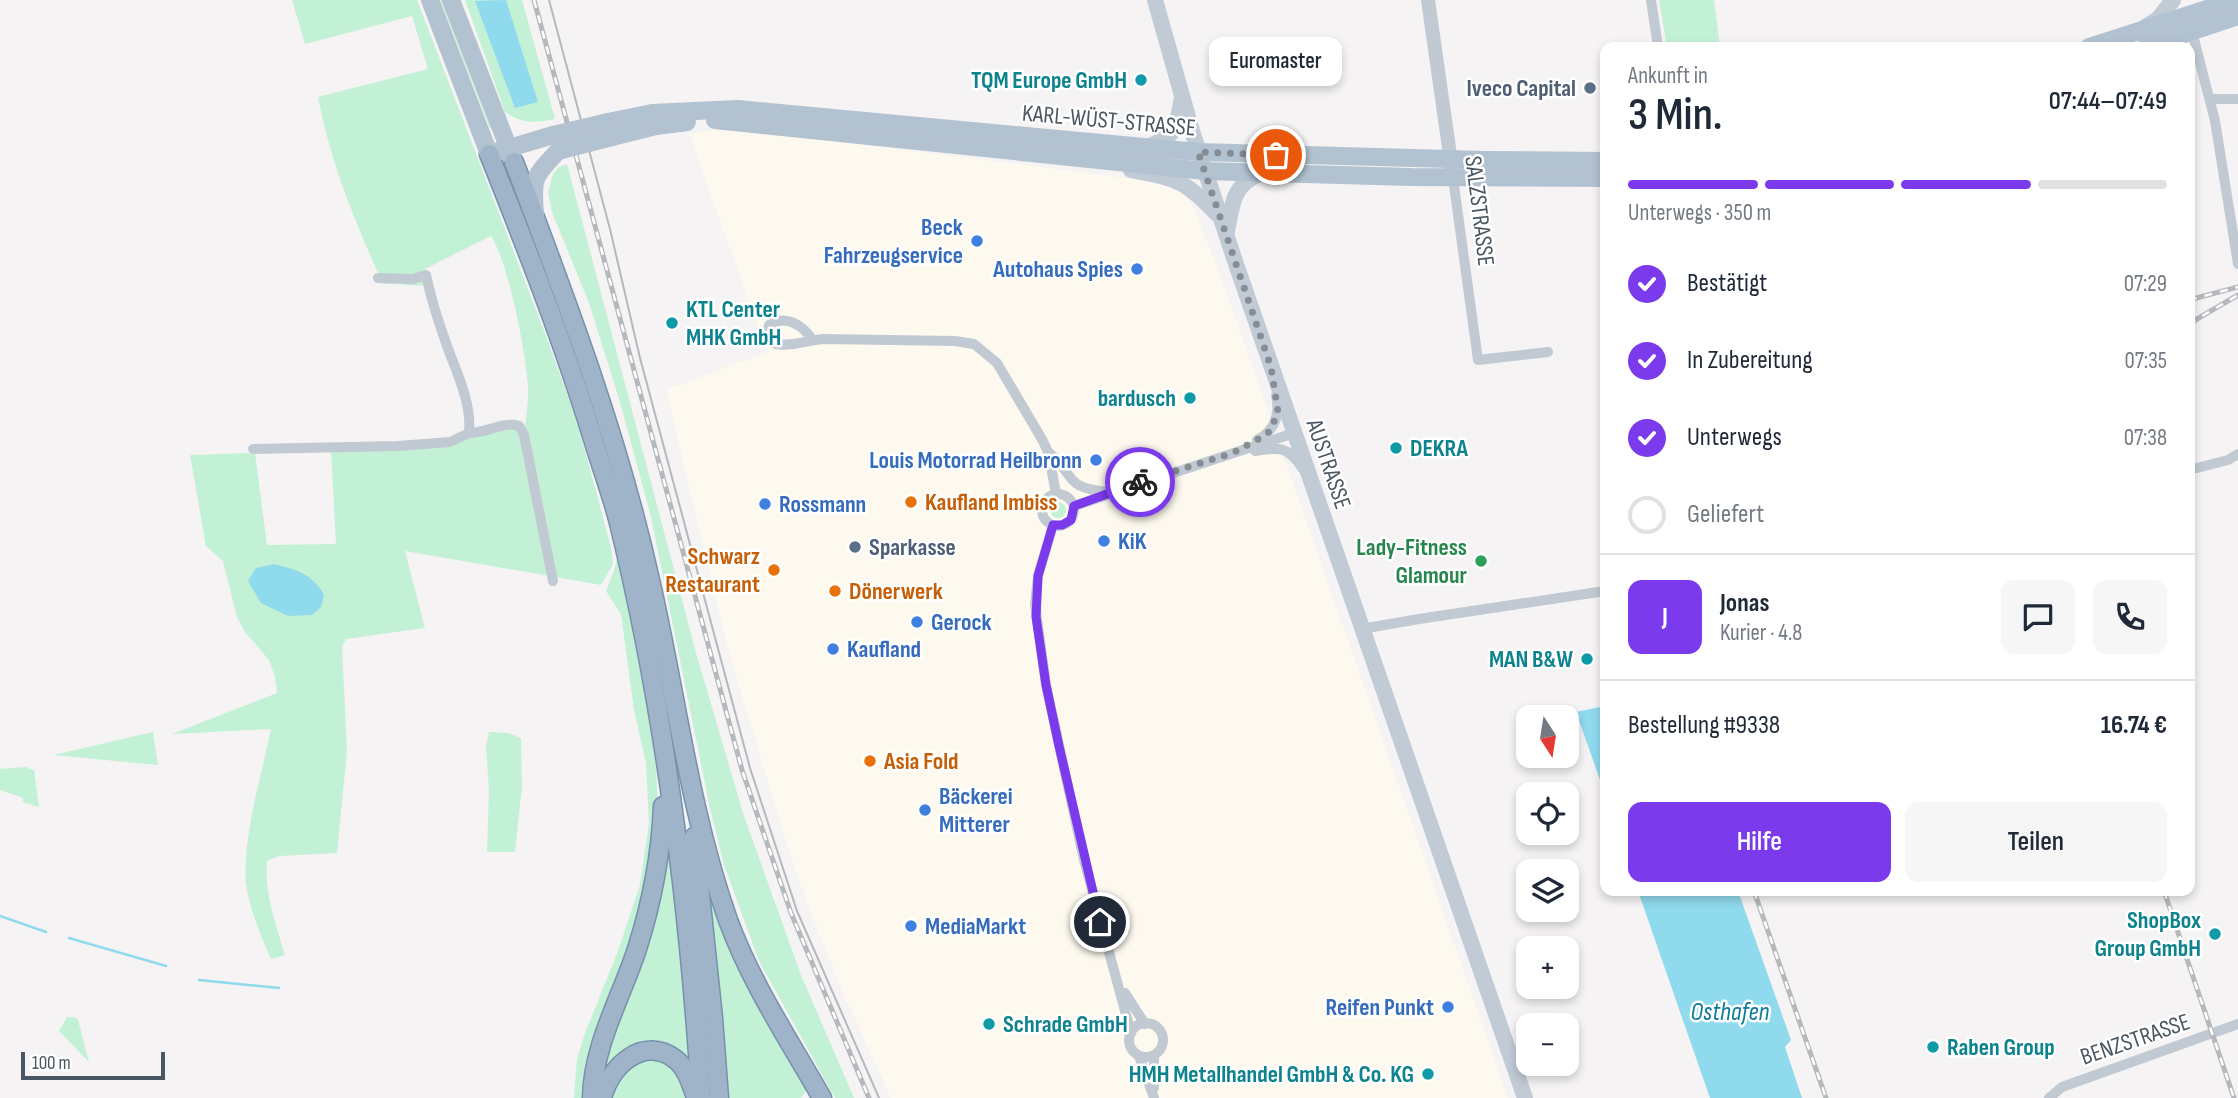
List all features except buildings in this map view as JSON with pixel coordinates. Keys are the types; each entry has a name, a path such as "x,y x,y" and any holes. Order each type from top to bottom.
{"highway":[{"path":"511,155 593,373 620,463 650,579 704,842 729,921 758,989 822,1098"},
{"path":"492,160 567,353 618,520 657,715 679,855 696,1020 699,1098"},
{"path":"593,1098 597,1059 636,951 651,901 660,856 663,807 657,715"},
{"path":"680,734 695,841 719,1098"},
{"path":"602,1098 606,1081 614,1069 624,1060 648,1052 662,1053 674,1058 684,1069 699,1098"}],"main road":[{"path":"430,0 492,160"},
{"path":"451,0 511,155"},
{"name":"AUSTRASSE","path":"1155,0 1198,152 1525,1098"},
{"path":"2142,39 2173,0"},
{"path":"2122,42 2142,39 2191,15 2235,0"},
{"path":"2191,15 2238,16"},
{"path":"1145,149 1168,139 1177,128 1182,96"},
{"name":"KARL-WÜST-STRASSE","path":"492,160 610,129 652,113 738,109 1145,149 1600,178"},
{"name":"KARL-WÜST-STRASSE","path":"610,129 723,120 1077,159 1205,171 1261,173 1600,161"},
{"path":"535,214 533,194 536,175 556,143"},
{"path":"1077,159 1174,179 1196,191 1224,226"},
{"path":"1224,226 1240,186 1245,180 1261,173"}],"street":[{"name":"SALZSTRASSE","path":"1429,0 1478,360 1548,352"},
{"path":"1651,0 1657,42"},
{"path":"2191,15 2210,99 2238,264"},
{"path":"2210,99 2238,99"},
{"path":"378,278 413,279 426,275 436,314 464,396 470,422 469,433"},
{"path":"812,339 955,341 974,344 997,363 1048,452 1056,493"},
{"path":"1230,453 1264,436 1276,420 1278,405 1271,367"},
{"path":"253,449 398,446 450,442 469,433 514,423 519,426 523,435 553,580"},
{"path":"1074,506 1294,433"},
{"path":"1230,453 1281,448 1296,459 1312,484"},
{"path":"1048,452 1059,460 1068,478 1076,485 1110,492"},
{"path":"2195,468 2228,460 2238,454"},
{"path":"1056,493 1069,498 1074,506 1071,520 1062,525 1053,525 1044,518 1042,505 1047,497 1056,493"},
{"path":"1053,525 1036,587 1038,633 1046,685 1077,829 1120,985 1131,1033 1130,1046 1139,1056 1154,1098"},
{"path":"1361,629 1600,592"},
{"path":"1120,985 1145,1024"},
{"path":"1131,1033 1145,1024 1154,1025 1162,1035 1161,1049 1154,1056 1139,1056"},
{"name":"BENZSTRASSE","path":"2049,1098 2062,1087 2238,1024"},
{"path":"1154,1056 1154,1098"}],"shaded area":[{"path":"713,130 762,133 1154,182 1171,187 1187,197 1223,283 1508,1098 891,1098 844,995 787,845 729,653 666,390 767,352 689,134"}],"green space":[{"path":"292,0 417,0 577,421 611,547 613,564 601,585 405,551 425,628 346,639 342,646 347,751 337,853 279,856 267,861 269,897 285,955 271,959 250,902 246,866 250,827 271,729 172,734 277,693 269,660 245,632 237,617 223,561 206,546 190,455 255,453 267,545 336,544 331,450 467,438 525,429 528,396 515,308 504,266 491,236 425,269 429,284 383,284 354,216 329,145 318,97 428,69 412,16 305,44"},
{"path":"440,0 445,0 493,127 490,129"},
{"path":"465,0 522,0 555,119 529,122 505,112"},
{"path":"1659,0 1714,0 1719,42 1666,42"},
{"path":"567,164 696,653 744,816 801,975 854,1098 835,1098 759,961 723,862 651,517 620,402 589,303 552,212 548,192 553,174 559,167"},
{"path":"583,419 622,565 648,709 656,767 658,808 653,875 587,1098 574,1098 577,1059 584,1036 618,951 640,885 649,823 646,763 634,710 621,614 606,591 618,555 584,432"},
{"path":"1058,502 1064,504 1064,516 1058,518 1052,516 1050,510 1052,504"},
{"path":"153,732 158,765 53,755"},
{"path":"489,732 508,733 521,738 522,786 515,852 487,852 489,790 486,747"},
{"path":"25,767 34,770 39,807 0,790 0,769"},
{"path":"669,834 693,1069 654,1049 598,1083"},
{"path":"706,877 807,1089 801,1098 725,1098"},
{"path":"67,1017 78,1020 89,1062 59,1031"},
{"path":"647,1056 670,1061 690,1098 605,1098 612,1078"}],"water":[{"path":"506,0 538,102 515,108 475,1"},
{"path":"274,564 297,571 315,582 324,595 321,607 312,615 288,616 261,603 248,581 256,568"},
{"path":"1600,707 1600,780 1579,720 1579,711"},
{"name":"Osthafen","path":"1640,896 1740,896 1791,1040 1785,1047 1802,1098 1710,1098"}],"waterway":[{"path":"0,916 46,932"},
{"path":"69,938 166,966"},
{"path":"199,980 279,988"}],"tram line":[{"path":"549,0 610,229 640,358 750,768 797,911 879,1098"}],"railway":[{"path":"534,0 742,770 791,913 869,1098"},
{"path":"2195,298 2238,287"},
{"path":"2195,320 2238,295"},
{"path":"1756,896 1826,1098"},
{"path":"2166,896 2234,1098"}],"way so far":[{"path":"1140,482 1233,453 1264,436 1276,420 1278,405 1271,367 1198,152 1276,155"}],"place":[{"name":"TQM Europe GmbH","path":"1141,80"},
{"name":"Iveco Capital","path":"1590,88"},
{"name":"Euromaster","path":"1276,155"},
{"name":"Beck Fahrzeugservice","path":"977,241"},
{"name":"Autohaus Spies","path":"1137,269"},
{"name":"KTL Center MHK GmbH","path":"672,323"},
{"name":"bardusch","path":"1190,398"},
{"name":"DEKRA","path":"1396,448"},
{"name":"Louis Motorrad Heilbronn","path":"1096,460"},
{"name":"Kaufland Imbiss","path":"911,502"},
{"name":"Rossmann","path":"765,504"},
{"name":"KiK","path":"1104,541"},
{"name":"Sparkasse","path":"855,547"},
{"name":"Lady-Fitness Glamour","path":"1481,561"},
{"name":"Schwarz Restaurant","path":"774,570"},
{"name":"Dönerwerk","path":"835,591"},
{"name":"Gerock","path":"917,622"},
{"name":"Kaufland","path":"833,649"},
{"name":"MAN B&W","path":"1587,659"},
{"name":"Asia Fold","path":"870,761"},
{"name":"Bäckerei Mitterer","path":"925,810"},
{"name":"MediaMarkt","path":"911,926"},
{"name":"ShopBox Group GmbH","path":"2215,934"},
{"name":"Reifen Punkt","path":"1448,1007"},
{"name":"Schrade GmbH","path":"989,1024"},
{"name":"Raben Group","path":"1933,1047"},
{"name":"HMH Metallhandel GmbH & Co. KG","path":"1428,1074"}],"route":[{"path":"1100,922 1046,685 1036,617 1036,587 1053,525 1062,525 1071,520 1074,506 1140,482"}]}
